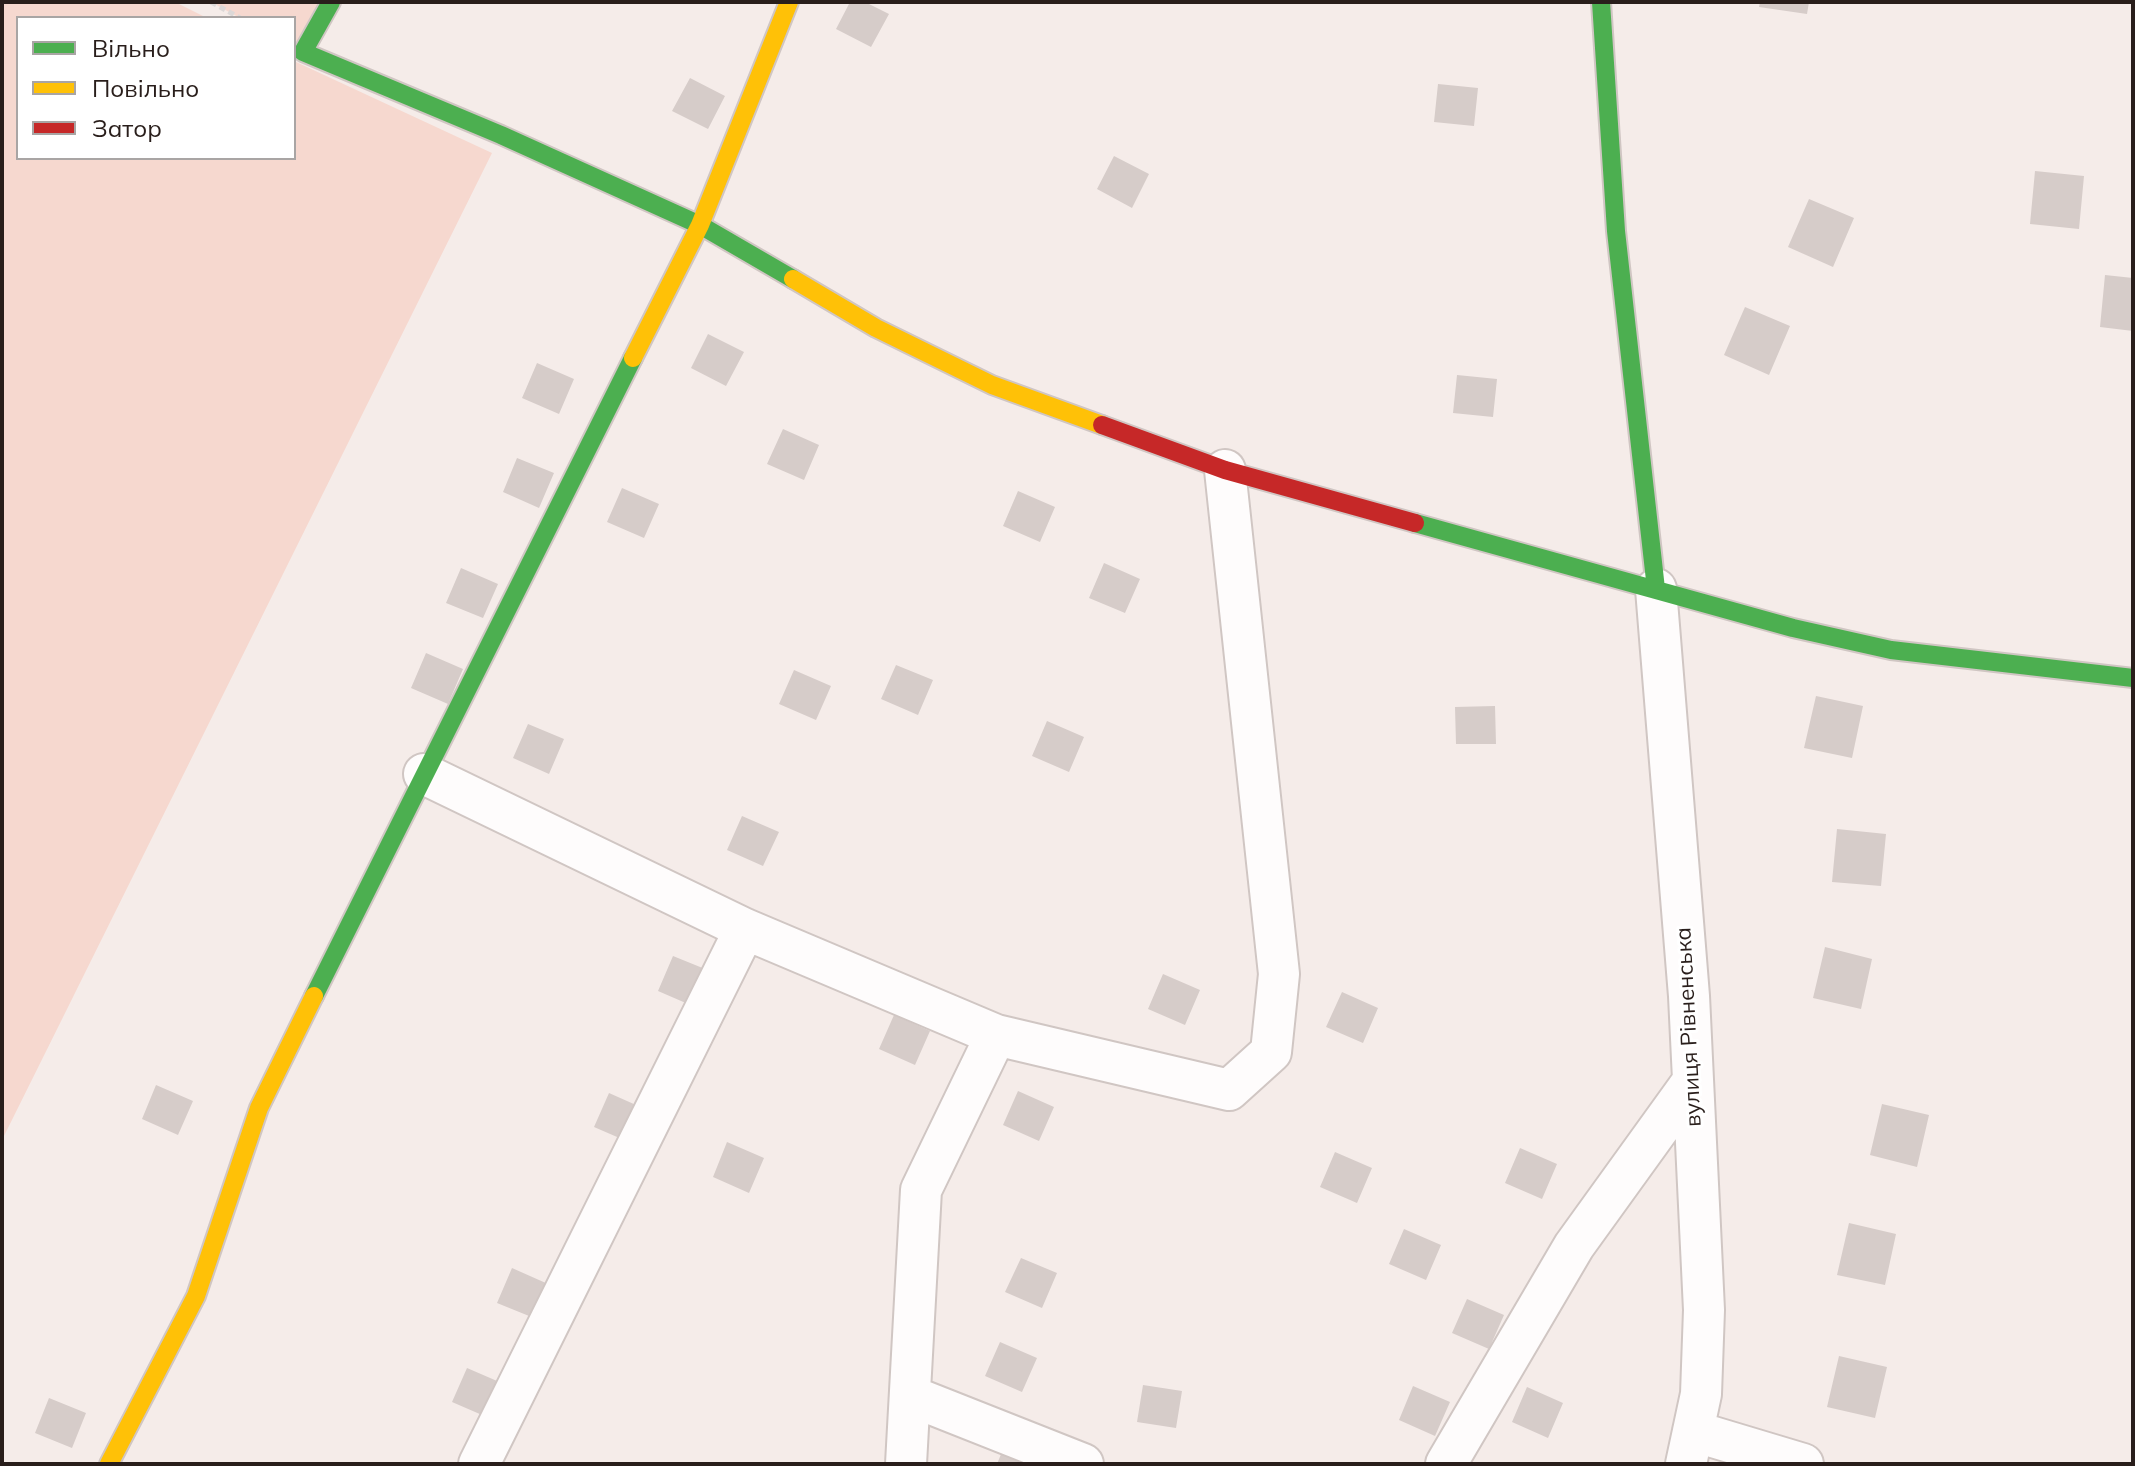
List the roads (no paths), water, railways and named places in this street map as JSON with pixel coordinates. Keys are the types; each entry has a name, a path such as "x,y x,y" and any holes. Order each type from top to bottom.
{"street":[{"path":"331,2 303,52 501,135 700,225 876,328 992,385 1225,470 1793,628 1891,650 2133,678"},
{"path":"109,1464 196,1296 259,1108 700,225 789,2"},
{"path":"1601,2 1616,231 1656,589"},
{"path":"424,774 745,929 996,1035 1229,1090 1271,1052 1279,974 1225,470"},
{"name":"вулиця Рівненська","path":"1656,589 1689,996 1704,1310 1701,1394 1689,1448"},
{"path":"479,1464 745,929"},
{"path":"906,1464 921,1190 996,1035"},
{"path":"1446,1464 1574,1246 1693,1081"},
{"path":"911,1396 1083,1464"},
{"path":"1689,1448 1803,1464"}]}
